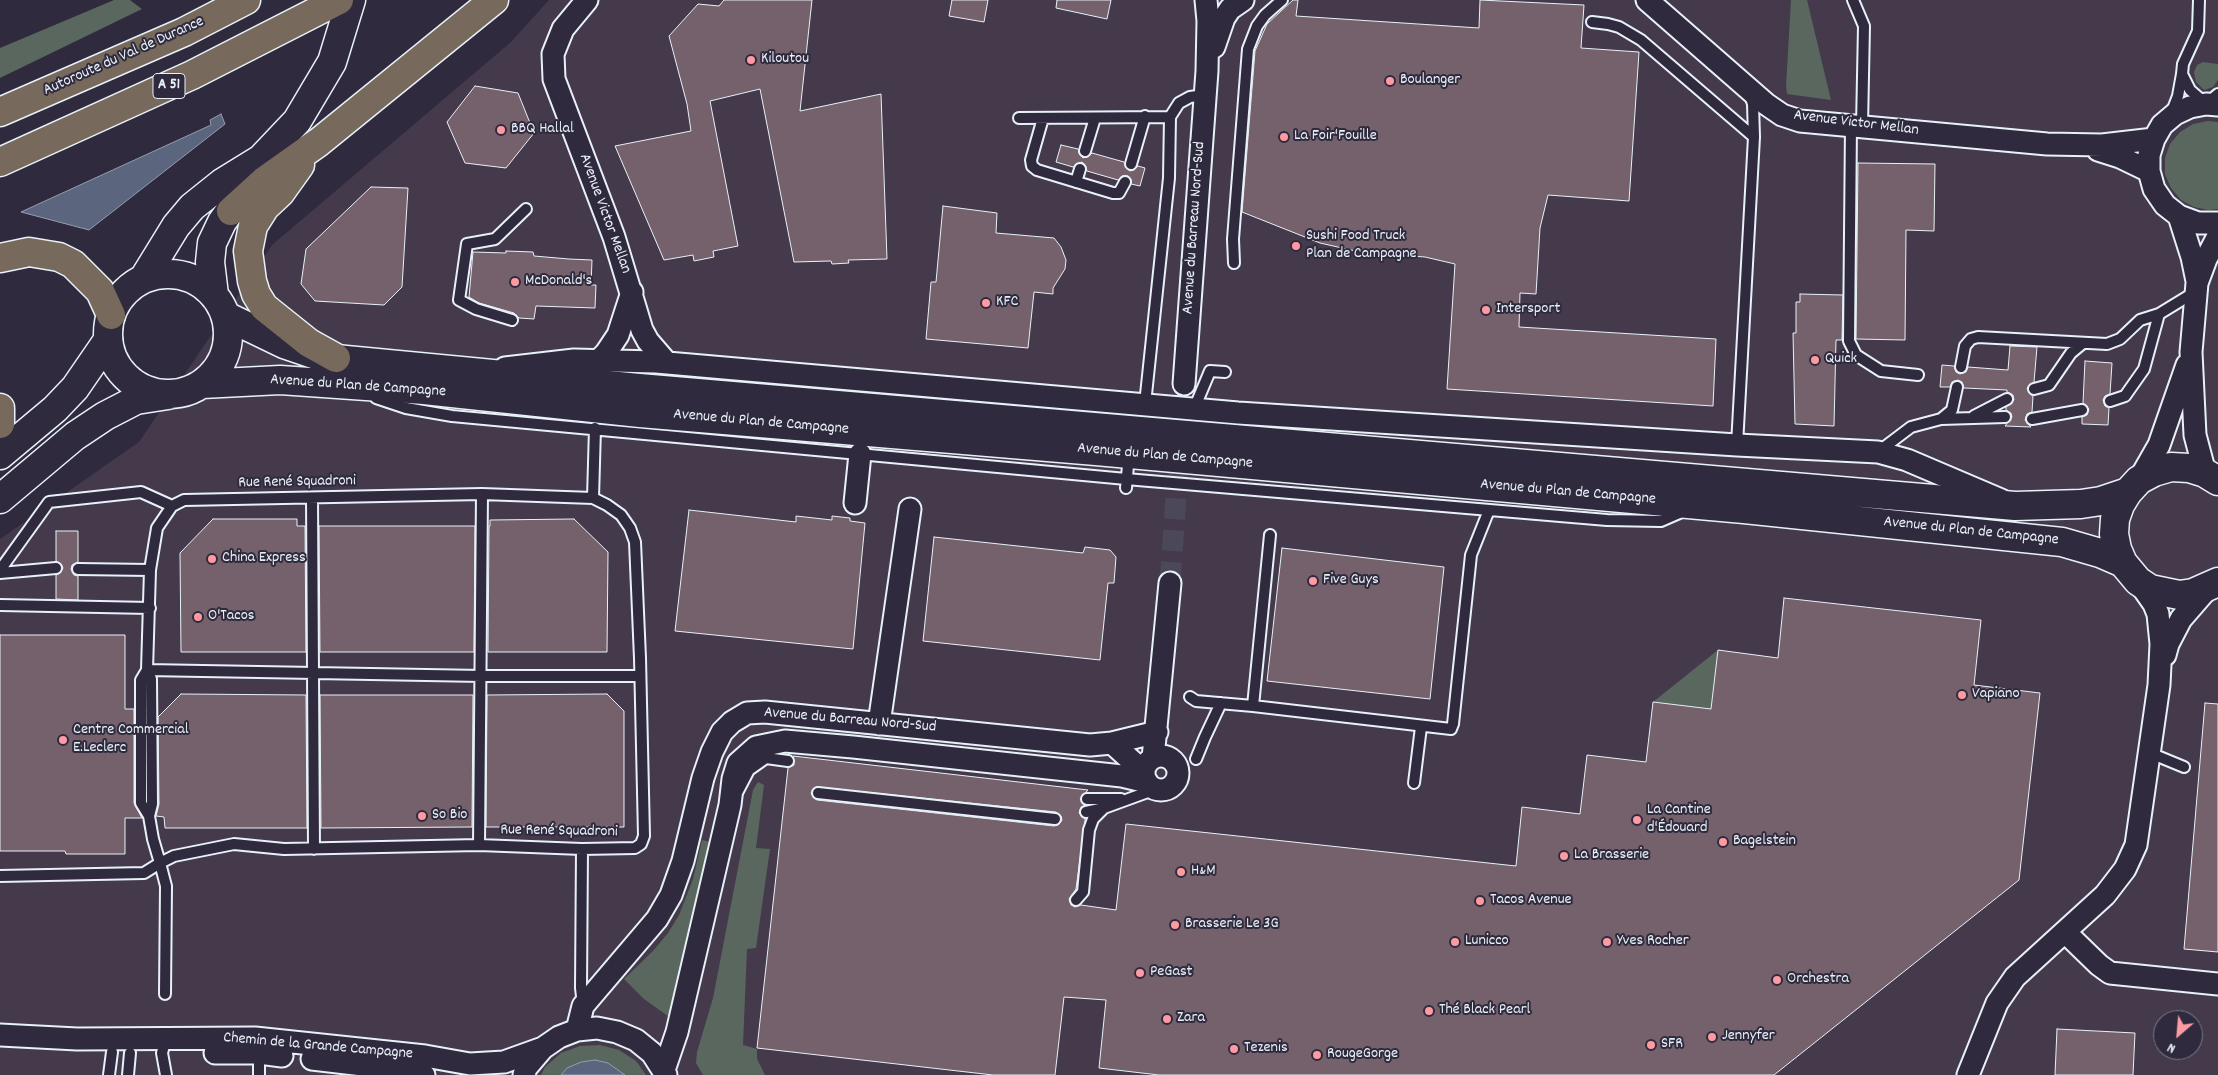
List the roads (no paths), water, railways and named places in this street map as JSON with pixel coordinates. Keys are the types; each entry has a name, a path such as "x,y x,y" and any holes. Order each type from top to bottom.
{"highway":[{"path":"91,74 216,0"},
{"name":"Autoroute du Val de Durance","path":"0,112 184,32 246,0"},
{"path":"230,211 264,181 319,142 494,0"},
{"name":"A 51","path":"0,162 192,75 342,1"},
{"path":"319,142 257,218 250,236 248,251 252,281 256,294 264,307 309,342 335,371"},
{"path":"0,258 29,252 59,257 73,264 100,291 110,328"},
{"path":"0,408 0,424"}],"main road":[{"path":"0,455 55,409 75,388 110,328 123,293 144,278 176,226 192,207 222,184 261,159 298,121 325,76 336,51 342,1"},
{"path":"0,499 75,436 105,416 136,400 185,392 202,384 220,365 228,341 210,262 212,243 222,222 246,188 261,159"},
{"path":"144,278 169,273 194,279 220,305"},
{"name":"Avenue du Plan de Campagne","path":"220,305 300,350 325,358 335,371 424,390 655,391"},
{"path":"110,328 115,362 130,380 151,392 174,394"},
{"name":"Avenue du Plan de Campagne","path":"202,384 280,380 335,371 477,372 1131,438 1698,505 2062,542 2100,553 2130,572 2150,589 2179,595 2193,593 2213,585"},
{"name":"Avenue du Plan de Campagne","path":"1131,438 2015,506 2081,504 2100,501 2133,486 2154,472 2171,467 2189,468 2212,477"},
{"path":"2130,572 2117,549 2114,534 2120,505 2133,486"}],"street":[{"name":"Avenue Victor Mellan","path":"587,0 563,29 553,54 554,79 614,237 642,330 648,341 655,391"},
{"name":"Avenue du Barreau Nord-Sud","path":"1184,384 1207,71 1208,21 1206,0"},
{"path":"1216,0 1232,2 1242,0"},
{"name":"Avenue du Barreau Nord-Sud","path":"1207,71 1220,26 1230,9 1242,0"},
{"name":"Avenue Victor Mellan","path":"1647,0 1766,104 1800,121 2076,145 2116,145 2158,132 2175,114 2190,107 2214,101"},
{"path":"2158,132 2149,155 2149,171 2154,189 2164,205 2179,216 2198,223 2218,223"},
{"name":"Avenue Victor Mellan","path":"2076,145 2120,157 2149,171"},
{"path":"2179,216 2192,257 2196,288 2191,352 2195,435 2212,477"},
{"path":"2196,288 2206,259 2218,236"},
{"name":"Avenue Victor Mellan","path":"599,360 606,353 618,334 632,292"},
{"path":"2133,486 2159,445 2191,352"},
{"path":"477,372 555,361 599,360 655,391 1131,438 1194,409 1737,445 1878,452 1907,460 2015,506"},
{"path":"855,502 860,454"},
{"path":"879,724 910,508"},
{"path":"2130,572 2154,604 2160,624 2159,685"},
{"path":"1154,772 1170,583"},
{"path":"1971,1071 1997,1003 2015,977 2117,882 2132,857 2139,835 2159,685 2168,644 2175,629 2189,608 2213,585"},
{"name":"Avenue du Barreau Nord-Sud","path":"577,1030 583,1006 658,920 671,896 703,778 712,752 722,732 732,722 747,713 765,712 1090,745 1112,743 1157,732"},
{"name":"Avenue du Barreau Nord-Sud","path":"665,1073 677,1032 730,805 733,780 738,763 756,747 785,741 1122,776 1154,772"},
{"path":"1112,743 1154,772"},
{"path":"2065,932 2098,965 2110,973 2218,984"},
{"path":"524,1075 526,1068 543,1048 559,1037 577,1030 597,1028 617,1032 636,1040 652,1054 665,1073"},
{"name":"Chemin de la Grande Campagne","path":"0,1035 259,1053 414,1074"},
{"name":"Chemin de la Grande Campagne","path":"0,1048 80,1053 121,1052 164,1045 255,1038 425,1056 470,1064 504,1062 543,1048"}],"lane":[{"path":"1234,263 1233,238 1248,48 1257,26 1265,15 1282,0"},
{"path":"1853,0 1864,26 1856,126 1849,341 1856,355 1881,371 1918,375"},
{"path":"2158,132 2175,105 2183,64 2198,31 2199,0"},
{"path":"1592,22 1619,27 1641,40 1754,137"},
{"path":"2182,74 2190,90 2214,101"},
{"path":"1737,445 1744,353 1754,137 1753,104 1749,89"},
{"path":"1131,438 1169,178 1170,117 1179,103 1190,97 1205,95"},
{"path":"1131,164 1145,116"},
{"path":"1019,118 1170,117"},
{"path":"1043,118 1031,160 1032,166 1037,170 1119,193 1125,182"},
{"path":"1085,151 1095,118"},
{"path":"1076,182 1080,169"},
{"path":"512,320 476,309 459,300 467,244 495,240 526,209"},
{"path":"1961,367 1966,346 1971,339 1978,337 2107,344 2120,339 2140,320 2159,314 2196,288"},
{"path":"2110,401 2125,396 2144,370 2159,314"},
{"path":"2034,389 2049,385 2071,352 2082,343"},
{"path":"1194,409 1210,370 1225,372"},
{"path":"335,371 406,408 432,413 596,428 655,391 860,454 1131,438 1489,510 1607,520 1661,521 1698,505"},
{"path":"1941,419 1952,410 1957,388"},
{"path":"650,446 655,391"},
{"path":"1970,418 2006,399"},
{"path":"2032,419 2082,410"},
{"path":"1878,452 1911,426 1941,419 2005,417"},
{"path":"593,498 596,428"},
{"path":"0,572 49,502 141,492 172,506 158,528 150,570 147,670 141,680 141,803 149,816 166,886 165,994"},
{"path":"479,845 482,676 482,494"},
{"name":"Rue René Squadroni","path":"0,876 144,873 174,856 234,844 284,849 479,845 582,849 635,848 642,844 644,836 636,542 630,528 621,515 593,498 482,494 184,500 172,506"},
{"path":"312,498 314,849"},
{"path":"1190,697 1196,701 1451,729 1471,555 1489,510"},
{"path":"1252,706 1270,535"},
{"path":"0,572 56,568"},
{"path":"78,569 150,570"},
{"path":"0,605 150,608"},
{"path":"147,670 482,676 640,676"},
{"path":"1196,759 1221,703"},
{"path":"1414,783 1422,727"},
{"path":"2150,753 2184,767"},
{"path":"730,805 749,770 766,758 788,761"},
{"path":"1086,812 1104,808 1126,799 1154,772"},
{"path":"818,793 1055,819"},
{"path":"1087,799 1126,799"},
{"path":"1076,900 1083,892 1089,830 1093,819 1104,808"},
{"path":"582,849 581,988 583,1006"},
{"path":"164,1045 166,1075"},
{"path":"110,1075 121,1052"},
{"path":"121,1052 128,1075"},
{"path":"259,1053 259,1075"}],"water":[{"path":"221,114 225,124 89,230 21,212 211,125 210,120"},
{"path":"595,1060 608,1063 625,1075 561,1075 567,1068 581,1062"}],"tunnel":[{"path":"1170,583 1184,384"}],"place":[{"name":"Kiloutou","path":"751,60"},
{"name":"Boulanger","path":"1390,81"},
{"name":"BBQ Hallal","path":"501,130"},
{"name":"La Foir'Fouille","path":"1284,137"},
{"name":"Sushi Food Truck Plan de Campagne","path":"1296,246"},
{"name":"McDonald's","path":"515,282"},
{"name":"KFC","path":"986,303"},
{"name":"Intersport","path":"1486,310"},
{"name":"Quick","path":"1815,360"},
{"name":"China Express","path":"212,559"},
{"name":"Five Guys","path":"1313,581"},
{"name":"O'Tacos","path":"198,617"},
{"name":"Vapiano","path":"1962,695"},
{"name":"Centre Commercial E.Leclerc","path":"63,740"},
{"name":"So Bio","path":"422,816"},
{"name":"La Cantine d'Édouard","path":"1637,820"},
{"name":"Bagelstein","path":"1723,842"},
{"name":"La Brasserie","path":"1564,856"},
{"name":"H&M","path":"1181,872"},
{"name":"Tacos Avenue","path":"1480,901"},
{"name":"Brasserie Le 3G","path":"1175,925"},
{"name":"Lunicco","path":"1455,942"},
{"name":"Yves Rocher","path":"1607,942"},
{"name":"PeGast","path":"1140,973"},
{"name":"Orchestra","path":"1777,980"},
{"name":"Thé Black Pearl","path":"1429,1011"},
{"name":"Zara","path":"1167,1019"},
{"name":"Jennyfer","path":"1712,1037"},
{"name":"SFR","path":"1651,1045"},
{"name":"Tezenis","path":"1234,1049"},
{"name":"RougeGorge","path":"1317,1055"}]}
